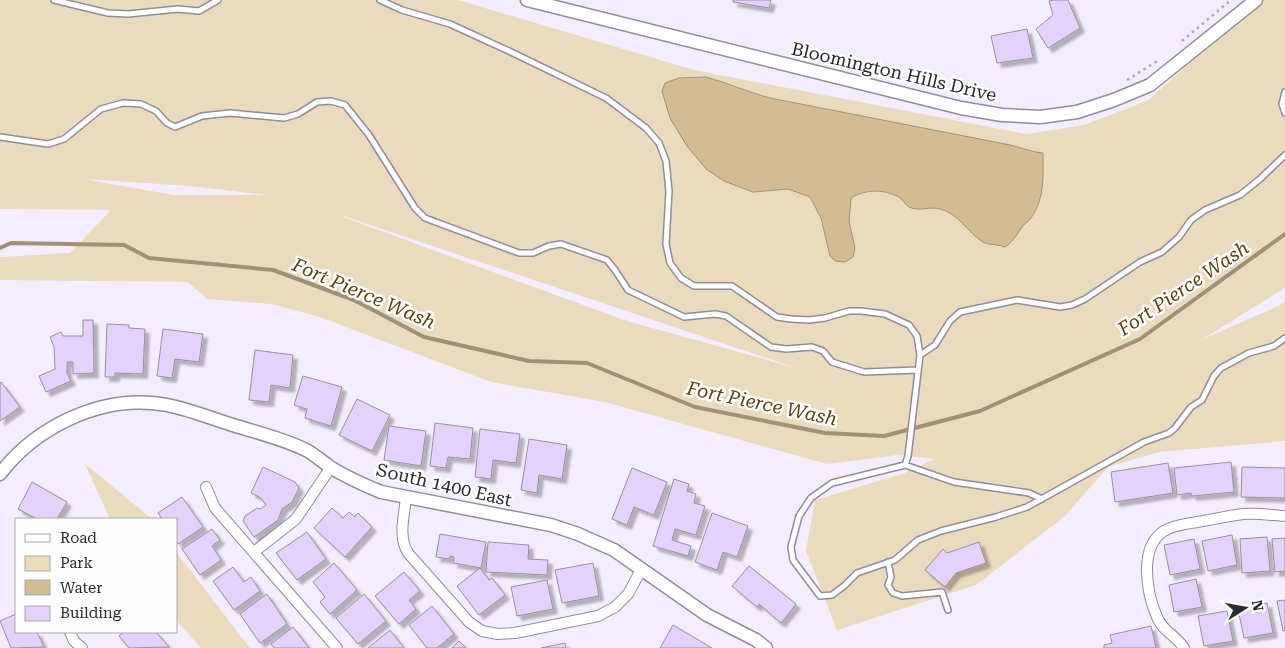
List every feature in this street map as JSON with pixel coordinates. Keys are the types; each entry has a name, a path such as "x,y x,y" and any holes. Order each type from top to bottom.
{"street":[{"name":"Bloomington Hills Drive","path":"527,0 961,108 1002,115 1040,117 1078,112 1150,85 1256,0"},
{"name":"South 1400 East","path":"0,474 29,444 51,428 74,417 104,407 130,402 154,403 181,409 292,444 310,452 331,467 358,482 381,492 551,525 578,534 614,550 707,615 756,640 766,648"},
{"path":"254,552 296,518 331,467"},
{"path":"206,488 215,508 337,648"},
{"path":"406,498 402,535 403,544 469,622 482,631 498,634 515,634 598,616 615,607 628,594 641,570"},
{"path":"1184,648 1163,628 1151,600 1146,569 1148,555 1154,540 1163,531 1176,526 1241,514 1285,516"},
{"path":"70,633 74,641 82,648"}],"lane":[{"path":"54,0 108,13 128,14 178,9 199,11 218,0"},
{"path":"380,0 402,10 450,24 528,60 606,98 646,128 659,143 666,161 669,191 666,244 670,263 682,278 694,286 732,286 777,317 791,320 825,318 849,311 861,311 885,314 900,319 909,325 917,336 920,354 908,456 905,466"},
{"path":"1285,92 1282,104 1285,112"},
{"path":"0,137 48,144 64,139 101,109 123,103 141,104 156,111 167,123 175,127 202,116 230,113 284,118 298,114 317,102 331,101 345,105 352,112 415,208 425,218 519,254 533,253 549,246 561,244 607,260 628,290 684,317 715,314 726,316 771,347 786,349 812,347 823,351 832,362 864,372 918,370"},
{"path":"920,354 935,345 950,321 960,312 1017,300 1060,307 1072,305 1085,299 1140,262 1162,252 1179,237 1191,220 1205,210 1240,194 1260,179 1285,155"},
{"path":"1042,499 1029,492 954,482 905,466 832,483 810,498 799,516 791,547 793,560 820,596 832,595 857,573 895,560 918,540 941,531 1027,507 1042,499 1144,442 1169,433 1191,407 1202,400 1220,368 1249,353 1274,346 1285,338"},
{"path":"888,562 891,577 888,585 893,593 902,596 942,592 948,610"}],"path":[{"path":"1178,45 1231,0"},
{"path":"1123,82 1163,58"}],"green space":[{"path":"0,0 458,0 694,70 1026,134 1084,125 1149,100 1262,0 1285,0 1285,288 1201,340 1285,302 1285,441 1159,452 1108,467 1064,517 976,585 837,630 806,551 815,500 905,473 935,459 898,455 827,464 605,402 491,382 320,317 271,304 208,299 187,282 0,280 0,257 70,253 111,210 0,209","holes":["84,179 190,186 266,195 173,195","343,216 796,368 627,321"]},
{"path":"85,464 151,518 110,518"},
{"path":"178,555 250,648 201,648 178,622"}],"water":[{"path":"706,77 770,98 1043,153 1042,187 1039,203 1031,218 1005,247 983,242 972,234 958,219 946,211 936,208 913,208 908,206 899,197 881,191 863,193 851,198 849,221 855,248 853,257 845,262 835,261 830,256 821,218 810,197 788,189 753,192 724,181 706,169 687,146 670,118 662,91 665,83 679,78"}],"building":[{"path":"733,0 771,0 769,8 733,2"},
{"path":"1068,0 1080,28 1048,48 1036,29 1053,15 1049,1"},
{"path":"1027,29 1033,58 997,63 991,36"},
{"path":"83,320 93,320 94,373 73,374 73,362 67,362 67,373 71,381 46,392 39,376 55,369 54,347 50,337 61,332 63,336 83,336"},
{"path":"107,324 129,325 129,328 145,329 143,374 115,373 115,377 105,377"},
{"path":"163,329 203,334 199,362 175,359 172,378 157,376"},
{"path":"255,350 293,355 290,388 271,385 269,402 249,400"},
{"path":"303,376 342,387 331,426 305,418 307,409 294,405"},
{"path":"0,383 20,407 0,421"},
{"path":"357,399 390,415 372,451 339,435"},
{"path":"435,423 473,428 470,459 448,457 446,468 430,466"},
{"path":"389,426 426,431 421,466 384,460"},
{"path":"480,429 520,434 516,463 493,460 491,479 475,477"},
{"path":"529,439 567,445 562,479 539,475 537,493 521,490"},
{"path":"1231,462 1234,492 1192,496 1191,493 1177,495 1174,468"},
{"path":"1168,463 1173,493 1115,502 1111,472"},
{"path":"263,467 295,482 299,488 292,502 282,509 278,520 254,537 243,521 245,516 257,508 260,509 266,505 261,498 251,493"},
{"path":"1242,467 1285,468 1285,498 1241,497"},
{"path":"632,468 667,482 654,515 634,507 627,525 612,519"},
{"path":"674,479 689,484 687,491 696,494 694,503 705,506 696,535 675,529 672,540 691,546 688,556 653,546"},
{"path":"32,482 67,502 58,518 35,518 18,509"},
{"path":"182,497 203,527 178,544 178,518 161,518 158,513"},
{"path":"332,508 343,518 349,512 355,517 358,513 372,527 345,557 314,528"},
{"path":"712,513 748,526 737,557 723,552 717,570 695,562"},
{"path":"212,529 220,540 212,546 221,560 200,575 182,549"},
{"path":"307,532 326,559 297,580 276,553"},
{"path":"440,534 486,542 481,568 453,563 454,557 450,556 449,559 436,557"},
{"path":"1232,535 1237,565 1208,571 1202,541"},
{"path":"1267,537 1270,571 1242,573 1240,539"},
{"path":"1285,538 1285,571 1275,572 1272,539"},
{"path":"1194,539 1200,569 1170,575 1164,545"},
{"path":"488,542 529,545 528,559 548,560 547,575 486,572"},
{"path":"979,542 986,563 956,573 945,587 925,570 943,549 947,553"},
{"path":"334,563 357,590 330,614 320,602 325,597 313,582"},
{"path":"593,563 599,596 562,603 555,570"},
{"path":"749,566 796,604 781,623 759,604 757,607 732,586"},
{"path":"233,567 244,582 251,577 260,591 234,610 213,581"},
{"path":"480,568 489,580 492,578 505,595 479,615 457,586"},
{"path":"404,572 420,591 409,600 416,609 399,624 375,596"},
{"path":"1196,579 1202,607 1174,612 1169,585"},
{"path":"547,580 553,609 517,616 511,587"},
{"path":"267,594 287,624 260,643 240,614"},
{"path":"364,594 386,621 358,644 336,618"},
{"path":"1285,600 1285,630 1283,631 1277,601"},
{"path":"1267,603 1273,633 1244,638 1238,609"},
{"path":"432,606 454,634 437,648 427,648 409,625"},
{"path":"1227,611 1233,641 1204,646 1198,616"},
{"path":"15,614 15,633 37,633 44,647 11,648 0,621"},
{"path":"673,625 712,648 660,648"},
{"path":"1151,626 1156,648 1104,648 1104,645 1112,643 1110,635"},
{"path":"293,627 309,648 274,648 271,644"},
{"path":"390,630 404,648 368,648"},
{"path":"123,633 157,633 169,647 129,648 119,636"},
{"path":"459,641 466,648 452,648"},
{"path":"565,643 566,648 541,648"}],"waterway":[{"name":"Fort Pierce Wash","path":"0,248 11,243 124,245 149,258 273,270 354,300 424,337 529,361 587,363 695,407 825,433 884,436 980,411 1140,339 1285,234"}]}
